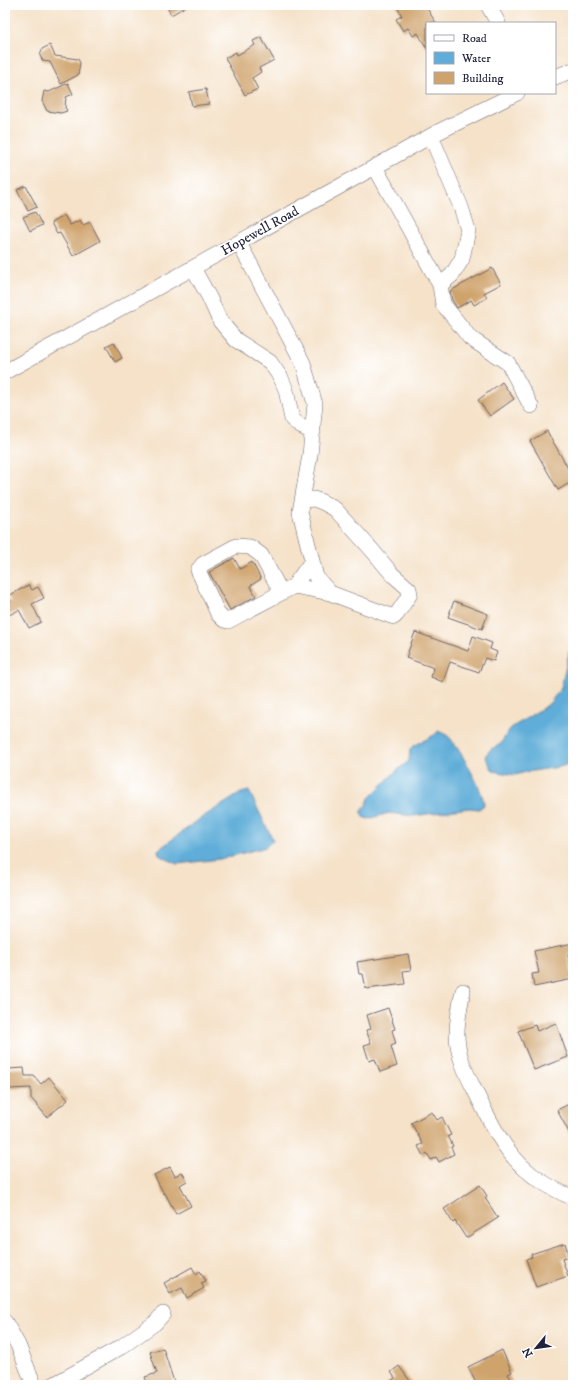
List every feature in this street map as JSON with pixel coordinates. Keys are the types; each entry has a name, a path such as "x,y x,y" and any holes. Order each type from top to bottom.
{"street":[{"path":"488,5 497,22"},
{"path":"556,77 573,70"},
{"name":"Hopewell Road","path":"5,372 431,136 515,94"},
{"path":"431,136 461,207 468,230 462,259 452,275 440,286"},
{"path":"375,167 440,286 443,304 470,338 508,363 531,406"},
{"path":"239,242 303,363 315,404 310,455 300,512 316,577 330,593"},
{"path":"193,268 210,297 220,321 236,340 270,362 281,378 286,390 292,419 300,426 312,432"},
{"path":"302,500 314,499 334,509 392,574 409,589 410,594 394,617 330,593 288,589 261,555 250,547 236,546 203,564 198,570 218,614 223,619 228,621 288,589 312,561"},
{"path":"463,991 457,1034 458,1050 463,1066 494,1130 505,1147 527,1171 540,1181 573,1198"},
{"path":"53,1385 121,1347 155,1323 163,1314"},
{"path":"5,1322 18,1345 34,1385"}],"water":[{"path":"573,646 573,763 515,775 493,771 485,756 491,749 501,744 511,728 549,704 561,688 569,652"},
{"path":"438,731 449,737 459,750 476,780 484,805 479,809 469,808 413,816 389,813 368,819 363,817 361,812 366,806 369,798 395,772 409,761 410,750 412,747 436,734"},
{"path":"249,791 273,840 266,847 220,859 177,864 159,855 158,850 201,818 241,793"}],"building":[{"path":"166,5 188,5 171,15"},
{"path":"396,5 425,5 435,22 426,22 426,47 418,33 413,36 408,28 403,31 396,19 402,16"},
{"path":"261,37 274,60 259,68 261,72 252,78 258,89 245,95 225,58 236,52 237,55 255,45 253,41"},
{"path":"50,45 55,56 78,59 80,63 78,75 61,84 50,62 43,61 40,56 42,49"},
{"path":"68,83 73,94 66,97 65,107 67,111 61,113 47,111 42,101 44,91 49,92"},
{"path":"206,89 209,104 192,106 189,92"},
{"path":"26,186 37,207 28,211 17,190"},
{"path":"35,212 42,225 30,231 23,217"},
{"path":"64,215 70,225 80,220 83,225 90,222 100,241 73,256 60,233 57,234 51,223"},
{"path":"492,268 501,284 484,293 487,298 474,305 471,300 457,308 452,300 450,291"},
{"path":"114,342 122,358 115,362 106,346"},
{"path":"502,382 514,399 490,416 478,400"},
{"path":"547,431 573,477 573,481 558,490 530,441"},
{"path":"234,558 240,569 252,562 261,579 250,586 256,596 230,610 209,572"},
{"path":"29,585 32,590 38,587 44,598 32,604 41,622 29,628 19,610 9,615 5,604 11,601 8,596"},
{"path":"454,601 488,614 482,629 448,617"},
{"path":"415,632 468,651 473,636 492,643 490,649 497,652 494,661 485,658 479,672 450,662 443,682 431,677 434,668 406,658"},
{"path":"573,943 573,954 568,955 573,979 534,987 532,974 539,973 534,951"},
{"path":"408,954 411,970 403,971 405,984 366,989 363,974 359,974 357,962"},
{"path":"388,1008 395,1029 392,1030 396,1044 391,1046 397,1066 380,1072 375,1059 369,1061 364,1045 371,1043 366,1030 371,1029 367,1015"},
{"path":"556,1023 568,1057 534,1070 518,1031 535,1025 537,1031"},
{"path":"24,1068 25,1076 34,1076 41,1084 49,1077 68,1100 47,1117 31,1098 31,1088 9,1089 8,1069"},
{"path":"573,1102 573,1140 557,1110"},
{"path":"432,1112 437,1120 442,1117 451,1135 448,1136 453,1146 451,1147 454,1154 439,1162 436,1157 431,1160 427,1153 423,1156 418,1146 423,1144 411,1123"},
{"path":"170,1167 175,1176 182,1172 187,1181 180,1185 191,1206 176,1214 154,1175"},
{"path":"480,1185 487,1196 485,1198 498,1218 466,1238 455,1221 453,1223 444,1209"},
{"path":"565,1243 569,1257 562,1259 568,1276 536,1287 526,1259 532,1257 531,1254"},
{"path":"192,1267 196,1274 200,1271 206,1281 201,1283 204,1288 187,1298 182,1288 170,1294 164,1283"},
{"path":"163,1348 175,1385 148,1385 145,1377 157,1373 150,1352"},
{"path":"502,1350 512,1372 508,1374 514,1385 477,1385 468,1367"},
{"path":"399,1366 413,1385 385,1385 395,1378 391,1372"}]}
